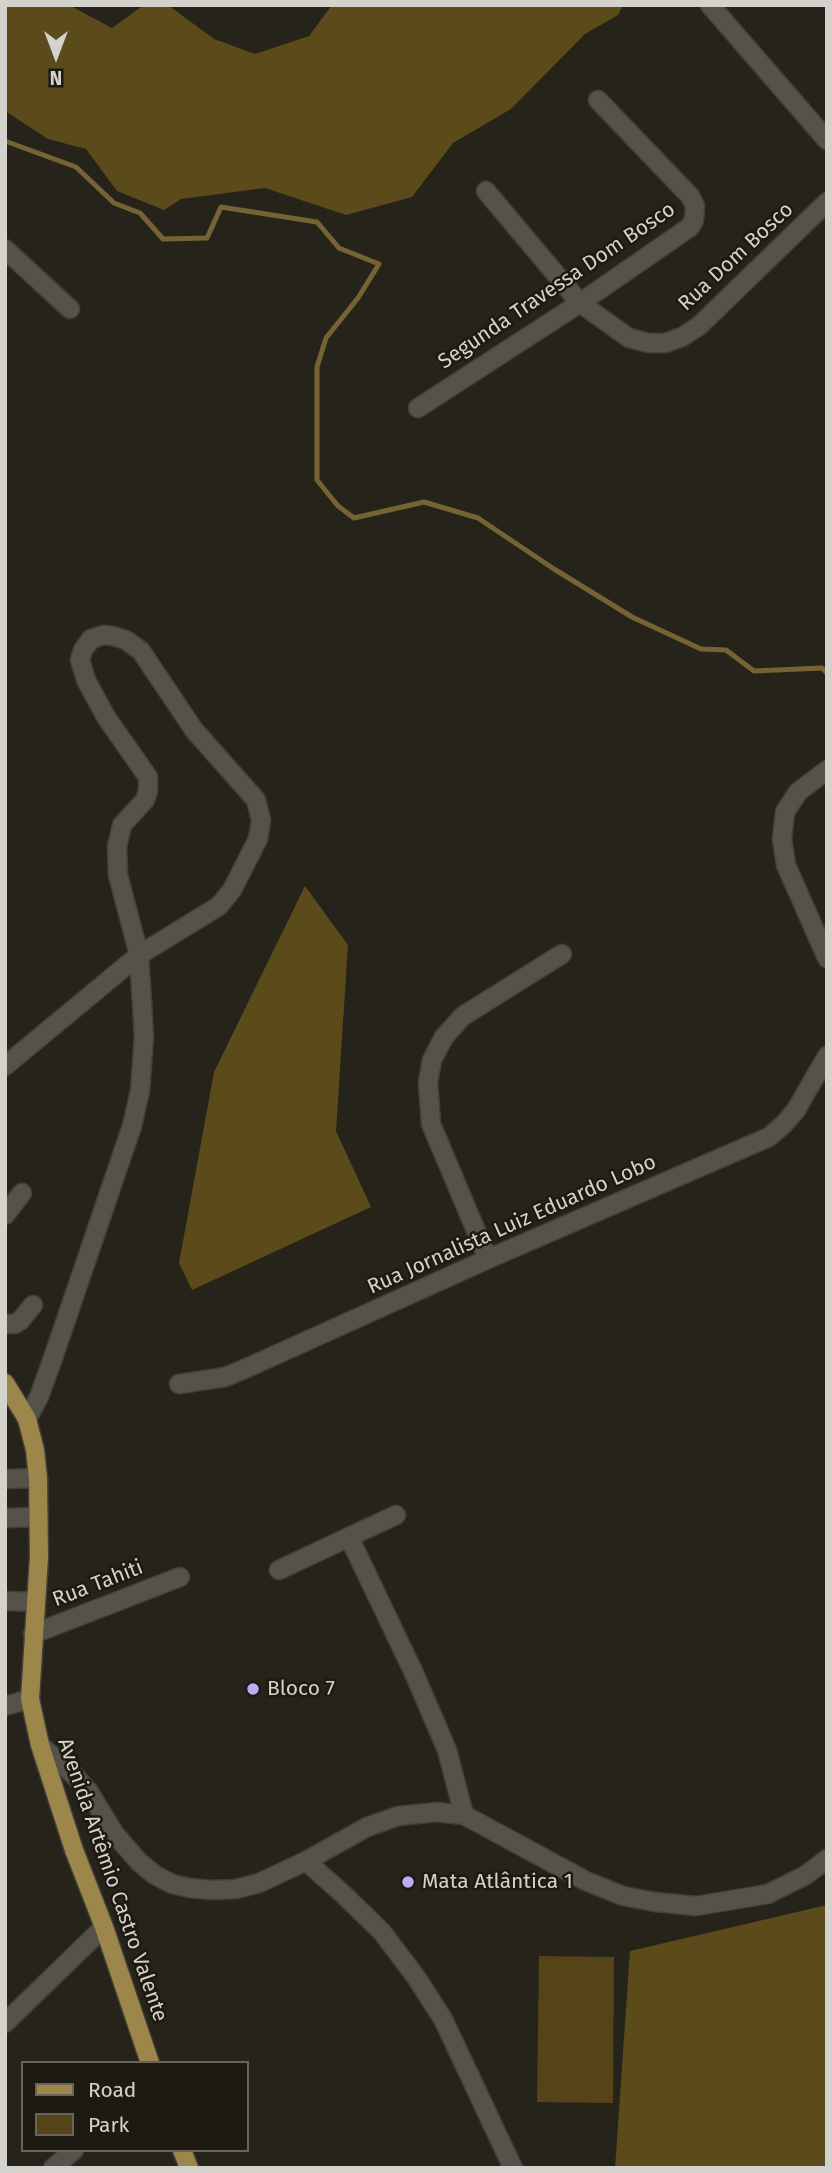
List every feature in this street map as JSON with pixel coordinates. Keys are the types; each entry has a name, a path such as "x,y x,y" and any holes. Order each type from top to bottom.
{"main road":[{"name":"Avenida Artêmio Castro Valente","path":"5,1383 27,1419 35,1450 38,1478 36,1602 30,1699 40,1745 74,1850 104,1927 149,2061"}],"street":[{"path":"710,5 827,140"},
{"name":"Segunda Travessa Dom Bosco","path":"418,408 580,303 690,227 694,220 695,206 690,196 597,100"},
{"name":"Rua Dom Bosco","path":"486,191 580,303 629,338 649,343 665,343 682,337 699,326 827,202"},
{"path":"5,249 70,309"},
{"path":"5,1066 139,955 219,906 232,890 258,839 261,820 256,800 194,730 141,651 126,640 103,635 91,639 80,660 106,717 148,777 145,800 122,825 117,847 118,875 139,955 144,1036 140,1091 132,1126 53,1357 27,1419"},
{"path":"827,770 798,792 785,812 782,839 786,865 827,958"},
{"path":"488,1259 431,1124 428,1082 432,1060 444,1037 463,1017 562,954"},
{"name":"Rua Jornalista Luiz Eduardo Lobo","path":"179,1384 225,1377 769,1137 796,1110 827,1056"},
{"path":"5,1215 22,1193"},
{"path":"5,1324 20,1321 33,1306"},
{"path":"5,1479 38,1478"},
{"path":"279,1570 396,1515"},
{"path":"5,1518 38,1517"},
{"path":"349,1537 413,1671 447,1750 464,1815"},
{"name":"Rua Tahiti","path":"33,1633 180,1577"},
{"path":"5,1601 36,1602"},
{"path":"5,1706 30,1699"},
{"path":"40,1745 89,1792 114,1833 139,1862 172,1884 212,1890 236,1889 259,1883 306,1861 367,1827 398,1816 438,1812 464,1815 586,1881 623,1896 655,1902 696,1906 768,1894 806,1875 827,1859"},
{"path":"306,1861 382,1932 416,1977 443,2019 513,2168"},
{"path":"5,2022 104,1927"},
{"path":"53,2168 72,2152"}],"green space":[{"path":"539,1956 614,1957 613,2103 537,2102"}],"shaded area":[{"path":"5,5 69,5 112,28 144,5 168,5 214,39 255,54 309,36 332,5 623,5 618,15 585,34 511,109 453,143 412,197 346,215 265,188 181,199 164,210 117,191 86,149 48,139 5,111"},
{"path":"305,886 348,945 336,1131 371,1207 192,1290 179,1263 214,1072"},
{"path":"827,1905 827,2168 615,2168 630,1951"}],"waterway":[{"path":"5,141 76,167 114,203 140,213 163,239 207,238 221,207 317,222 339,248 379,264 358,298 326,338 317,367 317,480 338,506 354,518 424,502 478,518 632,617 701,649 726,650 754,671 822,668 827,673"}],"place":[{"name":"Bloco 7","path":"253,1689"},
{"name":"Mata Atlântica 1","path":"408,1882"}]}
